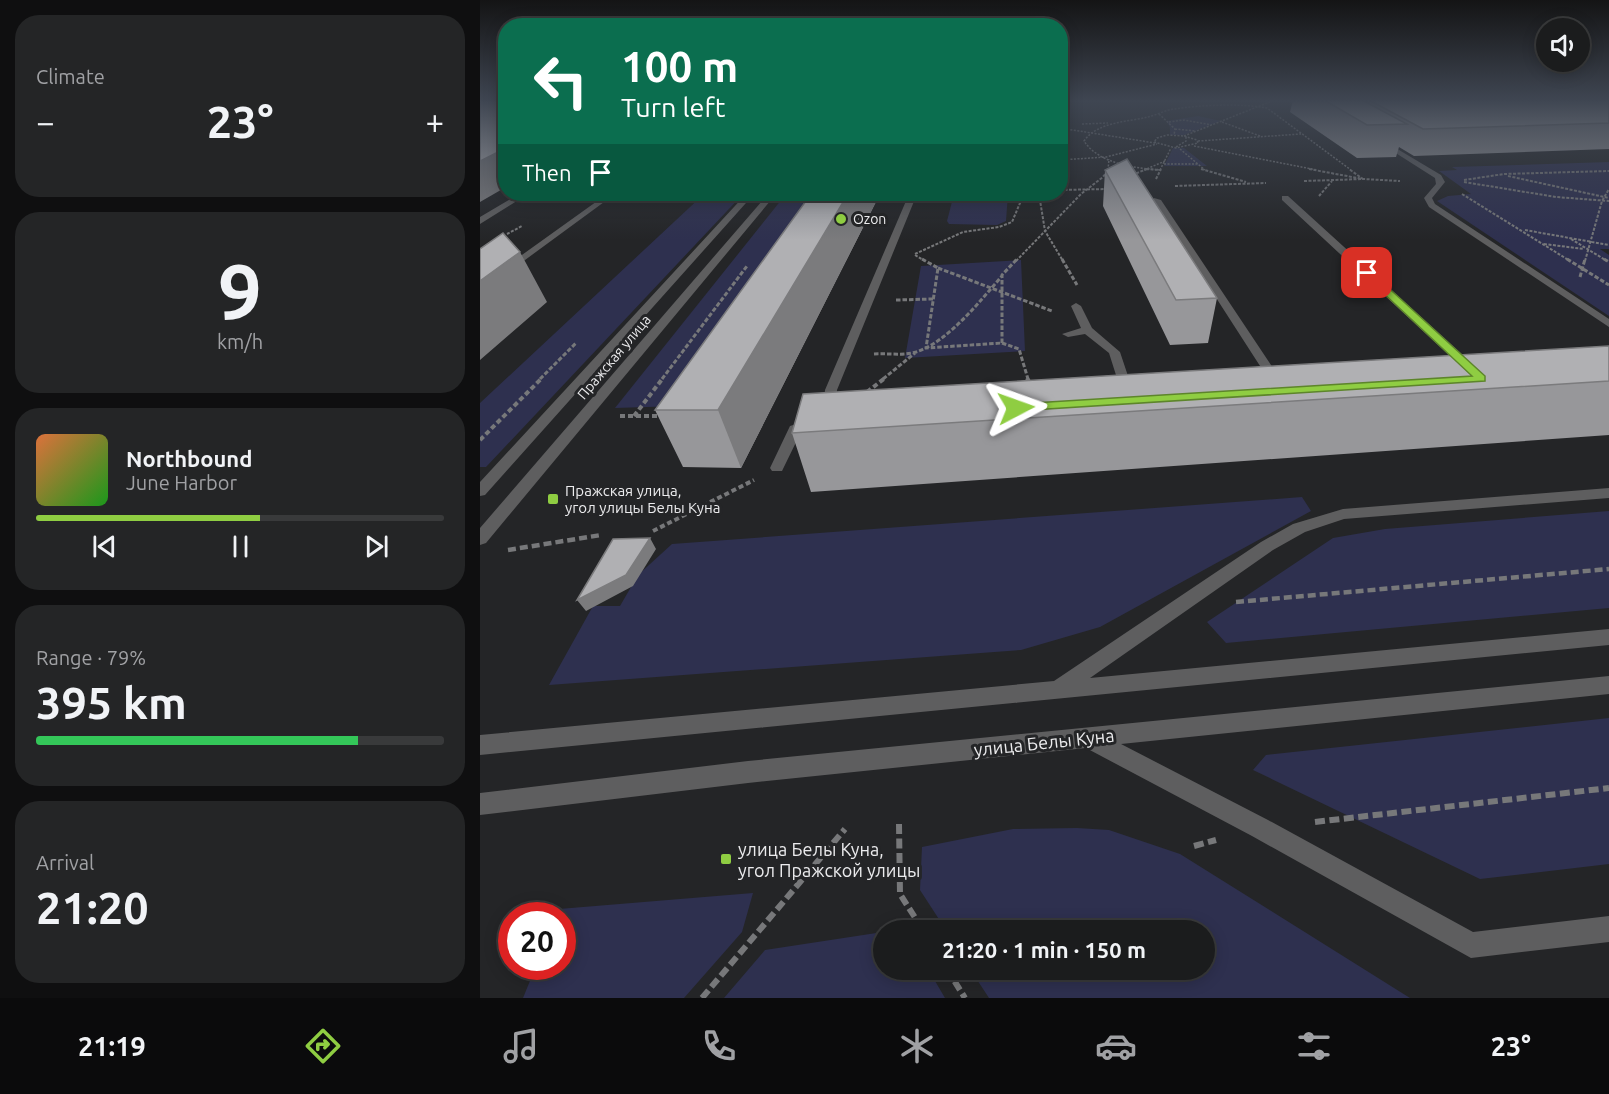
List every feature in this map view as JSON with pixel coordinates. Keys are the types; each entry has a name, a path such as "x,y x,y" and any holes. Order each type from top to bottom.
{"street":[{"path":"1388,147 1438,177 1442,182 1428,198 1432,205 1609,324"},
{"path":"1285,198 1481,379 1470,379"},
{"path":"1157,200 1282,390"},
{"path":"480,221 513,201"},
{"path":"480,290 601,201"},
{"name":"Пражская улица","path":"480,491 744,201"},
{"name":"Пражская улица","path":"480,539 766,201"},
{"path":"841,410 830,404 831,390 910,201"},
{"path":"1078,310 1087,330 1114,352 1129,399"},
{"path":"1068,334 1087,330"},
{"path":"777,468 795,429 841,410"},
{"path":"1057,690 1267,546 1299,528 1343,514 1609,493"},
{"path":"480,745 1609,637"},
{"name":"улица Белы Куна","path":"480,804 748,772 1609,685"},
{"path":"1088,738 1260,828 1471,945 1609,928"}],"path":[{"path":"1088,147 1109,159 1146,169 1160,170"},
{"path":"1068,159 1105,157 1143,147"},
{"path":"1167,147 1190,147"},
{"path":"1153,186 1164,162 1175,147"},
{"path":"1197,147 1363,179"},
{"path":"1318,147 1363,179"},
{"path":"1180,148 1183,153 1208,172 1250,183"},
{"path":"841,410 874,388 974,308 1002,275 1080,194 1107,172 1109,159"},
{"path":"1129,177 1164,162 1199,164"},
{"path":"1609,171 1504,174 1457,180 1556,197 1602,201 1609,199"},
{"path":"1504,174 1609,199"},
{"path":"1294,182 1363,179 1408,182"},
{"path":"1175,186 1271,183"},
{"path":"1080,194 1107,184"},
{"path":"1439,188 1466,195 1609,285"},
{"path":"1068,190 1108,189"},
{"path":"1574,300 1602,201 1609,189"},
{"path":"888,254 915,254 963,232 999,227 1012,222 1020,203 1024,201"},
{"path":"915,254 938,268 1046,309 1078,310 1086,303 1045,231 1040,201"},
{"path":"1500,225 1609,245"},
{"path":"1569,238 1609,262"},
{"path":"1544,243 1587,249"},
{"path":"634,416 752,258"},
{"path":"926,348 938,268"},
{"path":"1002,275 1002,343"},
{"path":"868,301 933,299"},
{"path":"926,348 1002,343 1019,348 1026,376 1035,393"},
{"path":"846,355 916,353"},
{"path":"613,417 669,416"},
{"path":"653,531 777,468"},
{"path":"508,550 601,535"},
{"path":"1240,602 1609,569"},
{"path":"1324,821 1609,788"},
{"path":"899,824 900,894 917,920"},
{"path":"702,998 846,829"},
{"path":"954,980 966,998"}],"shaded area":[{"path":"1173,148 1184,148 1207,166 1164,166"},
{"path":"1609,162 1609,249 1600,249 1609,255 1609,316 1437,201 1448,196 1471,194 1439,171 1457,170 1452,167"},
{"path":"696,201 736,201 486,467 480,467 480,403"},
{"path":"780,201 818,201 679,406 615,408"},
{"path":"952,201 1007,201 1006,221 997,225 949,224 947,221"},
{"path":"1021,260 1025,351 905,358 921,266"},
{"path":"1302,497 1311,511 1100,627 1021,650 549,685 593,606 620,606 638,575 672,544"},
{"path":"1609,511 1609,608 1226,643 1207,622 1333,538 1385,529"},
{"path":"1609,718 1609,864 1480,879 1253,770 1266,755"},
{"path":"1013,829 1109,830 1180,854 1410,998 989,998 977,980 1215,980 1215,920 940,920 920,890 922,847"},
{"path":"753,893 742,932 684,998 523,998 530,980 576,980 576,908"},
{"path":"873,934 873,980 934,980 945,998 724,998 765,950"}],"building":[{"path":"480,147 498,147 498,152 480,161"},
{"path":"1127,159 1217,298 1176,300 1105,170"},
{"path":"806,201 844,201 718,410 655,410"},
{"path":"503,233 520,252 480,281 480,249"},
{"path":"1609,346 1609,381 792,433 803,394"},
{"path":"650,538 626,575 577,600 613,539"}],"place":[{"name":"Ozon","path":"841,219"},
{"name":"Пражская улица, угол улицы Белы Куна","path":"553,499"},
{"name":"улица Белы Куна, угол Пражской улицы","path":"726,859"}],"route":[{"path":"1016,408 1129,399 1481,379 1367,273"}]}
